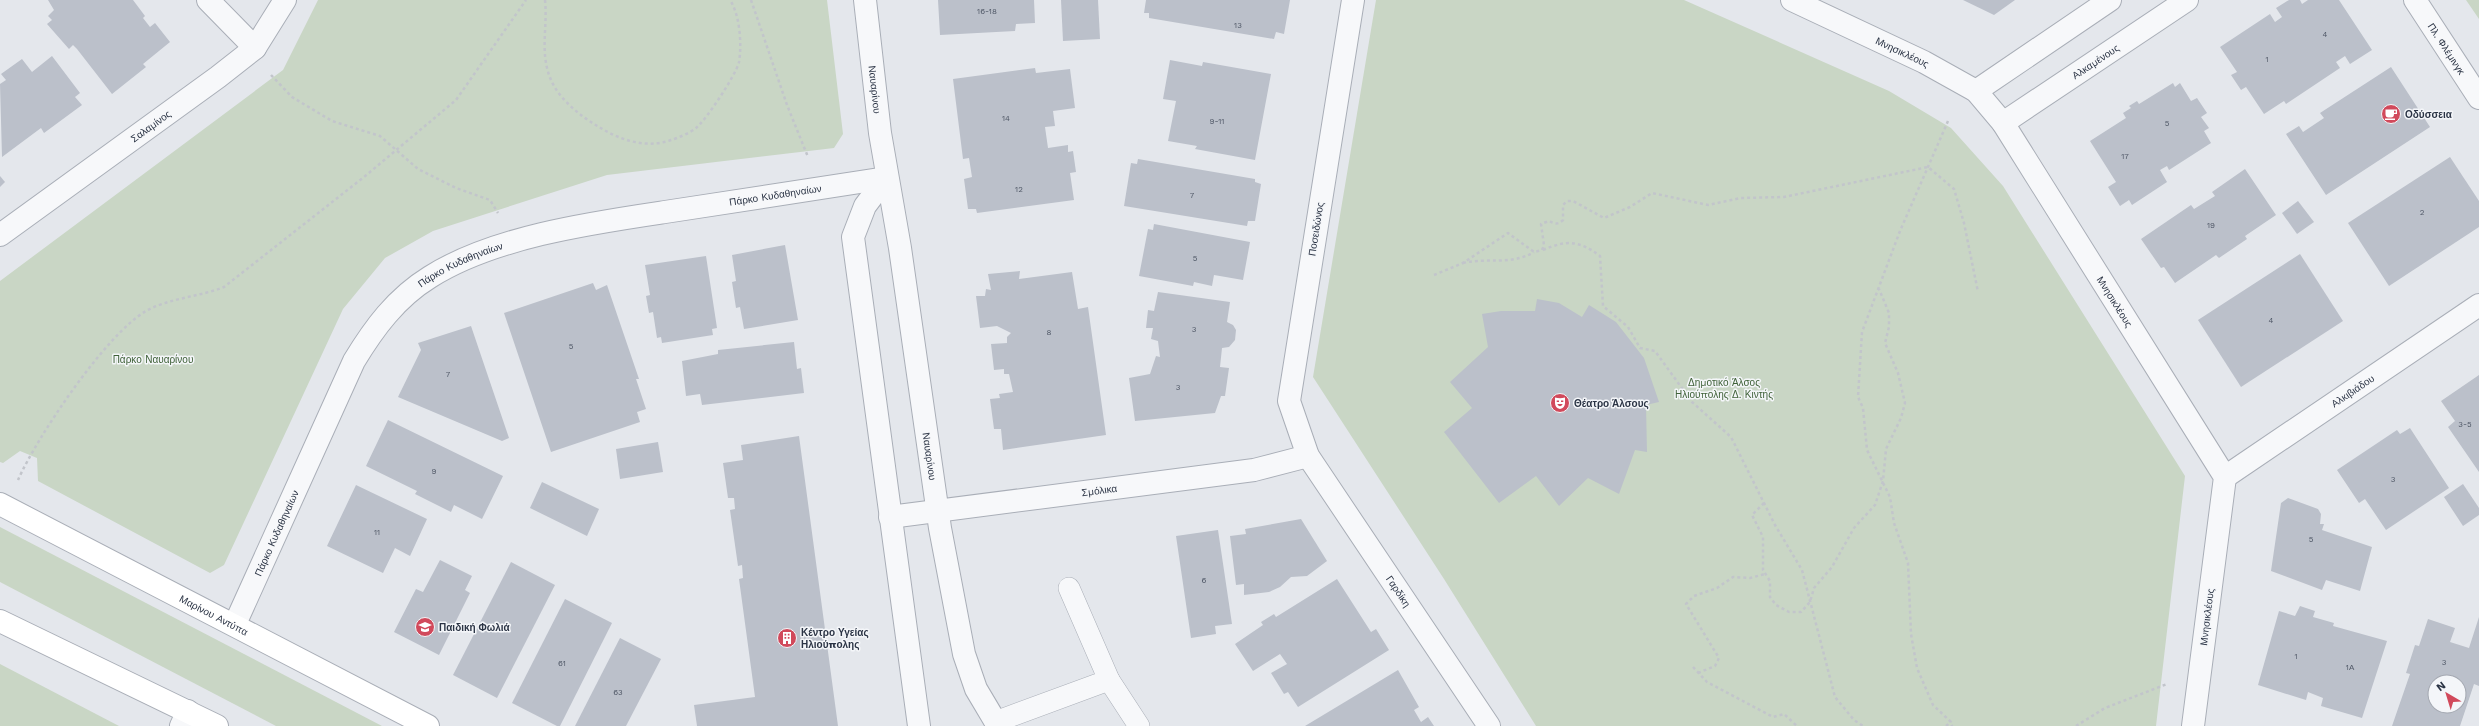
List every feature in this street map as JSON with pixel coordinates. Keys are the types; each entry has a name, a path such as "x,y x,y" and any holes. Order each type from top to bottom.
{"main road":[{"name":"Μαρίνου Αντύπα","path":"0,504 235,624 428,726"},
{"path":"0,621 184,719 217,726"}],"street":[{"path":"208,0 255,48"},
{"name":"Σαλαμίνος","path":"0,235 218,77 255,48 285,0"},
{"name":"Ναυαρίνου","path":"865,0 871,71 886,178 900,248 937,511 964,654 976,689 996,724"},
{"name":"Ποσειδώνος","path":"1308,456 1289,401 1353,0"},
{"name":"Μνησικλέους","path":"1792,0 1924,62 1976,91 2003,123 2225,477 2194,726"},
{"path":"1976,91 2110,0"},
{"name":"Αλκαμένους","path":"2003,123 2187,0"},
{"name":"Πλ. Φλέμινγκ","path":"2414,0 2479,98"},
{"path":"886,178 865,206 853,237 919,726"},
{"name":"Πάρκο Κυδαθηναίων","path":"235,624 354,362 372,332 402,297 430,276 475,254 575,226 886,178"},
{"name":"Αλκιβιάδου","path":"2225,477 2479,305"},
{"name":"Σμόλικα","path":"890,516 1254,470 1308,456"},
{"name":"Γαρδίκη","path":"1308,456 1489,726"}],"lane":[{"path":"1068,588 1109,680 1139,726"},
{"path":"996,724 1109,680"}],"path":[{"path":"16,486 28,457 64,404 120,334 146,311 169,302 204,295 224,287 456,100 526,0"},
{"path":"544,0 543,48 554,86 568,105 591,123 616,137 644,144 670,141 696,129 722,95 738,63 739,37 735,7 730,0"},
{"path":"751,0 787,105 810,160"},
{"path":"268,72 292,97 332,121 380,136 418,168 456,188 490,200 498,213"},
{"path":"1948,121 1900,231 1862,332 1858,397 1863,408 1867,450 1890,498 1894,523 1908,563 1911,634 1917,668 1933,705 1951,722 1952,726"},
{"path":"1542,250 1544,245 1542,224 1549,221 1555,224 1560,223 1563,220 1563,205 1567,201 1573,201 1604,218 1630,207 1652,193 1708,205 1741,198 1784,198 1928,167"},
{"path":"1928,167 1954,189 1964,223 1978,292"},
{"path":"1463,263 1508,233 1534,252"},
{"path":"1434,275 1463,263 1481,259 1506,262 1562,242 1587,246 1600,256 1602,306 1628,327 1640,348 1654,351 1692,402 1731,437 1764,503 1802,570 1835,697 1854,720 1863,726"},
{"path":"1764,503 1752,515 1763,537 1765,574 1770,581 1770,597 1776,605 1789,612 1801,612 1810,602 1814,588 1832,567 1854,528 1875,505 1882,481 1886,449 1901,418 1905,403 1898,373 1885,343 1889,327 1889,313 1879,288"},
{"path":"1698,673 1715,666 1719,658 1686,604 1694,596 1717,588 1733,577 1750,578 1765,574"},
{"path":"1693,667 1706,682 1773,717 1784,714 1797,726"},
{"path":"2076,726 2104,708 2167,684"},
{"path":"1946,726 1951,722"}],"green space":[{"name":"Πάρκο Ναυαρίνου","path":"318,0 827,0 843,134 834,148 607,175 433,231 385,258 343,309 224,565 210,573 38,481 37,458 20,451 3,463 0,462 0,281 283,70"},
{"name":"Δημοτικό Άλσος Ηλιούπολης Δ. Κιντής","path":"1376,0 1684,0 1889,91 1951,128 2003,186 2185,476 2156,726 1536,726 1444,579 1313,377"},
{"path":"2466,0 2479,0 2479,19"},
{"path":"0,527 382,726 276,726 0,582"},
{"path":"0,664 119,726 0,726"}],"building":[{"path":"48,0 133,0 145,16 143,18 150,27 155,23 170,42 143,64 146,67 112,94 77,49 73,45 69,49 47,24 52,20 48,16 54,10"},
{"path":"938,0 1034,0 1035,23 1016,24 1015,31 940,35"},
{"path":"1061,0 1098,0 1100,39 1063,41"},
{"path":"1146,0 1290,0 1284,34 1276,32 1274,39 1149,18 1149,13 1144,13"},
{"path":"1963,0 2015,0 1994,15"},
{"path":"2289,0 2300,0 2302,4 2308,0 2339,0 2372,50 2350,64 2345,56 2336,62 2340,68 2286,104 2284,101 2264,114 2246,87 2241,90 2231,75 2237,72 2220,47 2270,14 2275,22 2282,17 2276,8"},
{"path":"52,56 80,93 75,97 82,105 44,133 41,128 2,157 0,84 6,80 1,74 22,59 32,72"},
{"path":"1170,60 1202,66 1203,62 1271,74 1255,160 1195,149 1197,146 1168,141 1176,101 1163,99"},
{"path":"2391,67 2430,127 2326,195 2286,134 2299,126 2303,132 2324,118 2320,113"},
{"path":"1035,68 1036,73 1070,69 1075,108 1053,111 1055,126 1045,127 1048,148 1068,145 1068,152 1073,151 1076,172 1070,173 1074,200 977,213 976,209 968,209 964,179 972,177 969,158 963,159 953,79"},
{"path":"2173,83 2175,87 2180,83 2191,101 2197,98 2207,113 2201,117 2209,128 2204,131 2211,143 2169,170 2167,166 2160,170 2167,182 2132,205 2129,200 2120,206 2108,187 2116,182 2090,141 2126,118 2123,113 2131,108 2129,106 2137,101 2139,104"},
{"path":"2450,157 2479,201 2479,227 2389,286 2348,223"},
{"path":"1138,159 1255,179 1255,182 1261,184 1255,221 1248,221 1247,226 1124,206 1131,163 1137,164"},
{"path":"2245,169 2276,215 2245,236 2247,239 2219,258 2216,255 2175,283 2164,267 2161,268 2141,239 2191,205 2194,209 2215,196 2212,192"},
{"path":"0,176 5,182 0,187"},
{"path":"2298,201 2314,222 2297,234 2282,213"},
{"path":"1154,224 1250,242 1243,280 1214,275 1212,286 1194,282 1193,286 1139,276 1148,229 1153,230"},
{"path":"785,245 798,320 744,329 740,307 736,308 732,282 736,281 732,255"},
{"path":"2300,254 2343,321 2241,387 2198,320"},
{"path":"706,256 717,328 712,329 713,335 662,343 661,337 657,338 653,312 649,313 646,296 650,295 645,265"},
{"path":"1020,271 1019,279 1072,272 1078,309 1088,307 1106,435 1003,450 1001,429 994,429 990,399 1000,398 999,394 1013,392 1009,374 1004,374 1004,369 994,370 991,344 1007,343 1007,337 1011,333 997,326 980,328 976,296 985,296 986,289 991,290 988,274"},
{"path":"593,283 596,290 607,285 639,379 636,379 646,409 637,412 640,422 551,452 504,313"},
{"path":"1158,292 1230,302 1227,322 1233,325 1236,330 1235,340 1229,347 1222,348 1220,367 1229,368 1225,396 1221,396 1215,413 1135,421 1129,378 1150,374 1156,356 1160,357 1158,341 1151,339 1153,328 1146,328 1148,310 1154,311"},
{"name":"Θέατρο Άλσους","path":"1537,299 1559,303 1582,317 1589,305 1616,322 1644,358 1659,402 1646,405 1647,452 1635,450 1619,494 1588,478 1559,506 1536,476 1499,503 1444,432 1472,408 1450,382 1488,347 1482,314 1501,311 1535,311"},
{"path":"471,326 509,438 502,441 398,397 421,350 418,343"},
{"path":"794,342 797,369 801,368 804,393 702,405 700,394 686,396 682,361 718,354 718,350"},
{"path":"2479,375 2479,472 2448,427 2455,421 2441,401"},
{"path":"388,420 503,476 482,519 454,505 451,512 415,494 417,491 366,466"},
{"path":"2410,428 2449,488 2386,530 2365,499 2359,503 2337,470 2397,430 2400,434"},
{"name":"Κέντρο Υγείας Ηλιούπολης","path":"799,436 838,726 697,726 694,705 755,697 739,579 743,578 742,565 738,566 730,510 735,509 734,498 728,498 723,463 743,460 741,445"},
{"path":"658,442 663,472 620,479 616,449"},
{"path":"542,482 599,509 587,536 530,508"},
{"path":"2463,484 2479,508 2479,515 2463,526 2444,497"},
{"path":"356,485 427,519 410,556 395,548 383,573 327,546"},
{"path":"2288,498 2318,509 2321,514 2320,524 2324,524 2322,530 2372,547 2360,591 2326,580 2322,590 2271,571 2281,503"},
{"path":"1301,519 1327,561 1307,576 1291,577 1280,587 1269,592 1244,595 1244,584 1236,585 1230,536 1246,534 1245,529"},
{"path":"1218,530 1232,624 1215,626 1216,634 1191,638 1176,536"},
{"path":"440,560 472,576 465,590 470,593 439,655 394,632 416,589 423,592"},
{"path":"511,562 555,585 497,698 453,675"},
{"path":"1337,579 1371,632 1376,629 1389,650 1298,707 1288,692 1284,694 1271,673 1287,664 1280,654 1253,671 1235,644 1263,625 1261,622 1274,614 1276,617"},
{"path":"565,599 612,623 560,726 557,726 512,703"},
{"path":"2300,606 2315,611 2313,617 2334,623 2333,626 2387,641 2362,718 2321,706 2323,698 2308,692 2306,700 2258,685 2279,611 2295,616"},
{"path":"2479,617 2479,686 2474,684 2467,705 2467,674 2427,674 2427,714 2464,714 2460,726 2392,726 2410,674 2406,673 2415,645 2419,646 2428,619 2455,628 2450,642 2469,648"},
{"path":"620,638 661,659 626,726 575,726"},
{"path":"1398,670 1419,707 1414,710 1421,722 1428,717 1434,726 1305,726"}],"place":[{"name":"Οδύσσεια","path":"2391,114"},
{"name":"Θέατρο Άλσους","path":"1560,403"},
{"name":"Παιδική Φωλιά","path":"425,627"},
{"name":"Κέντρο Υγείας Ηλιούπολης","path":"787,638"}]}
